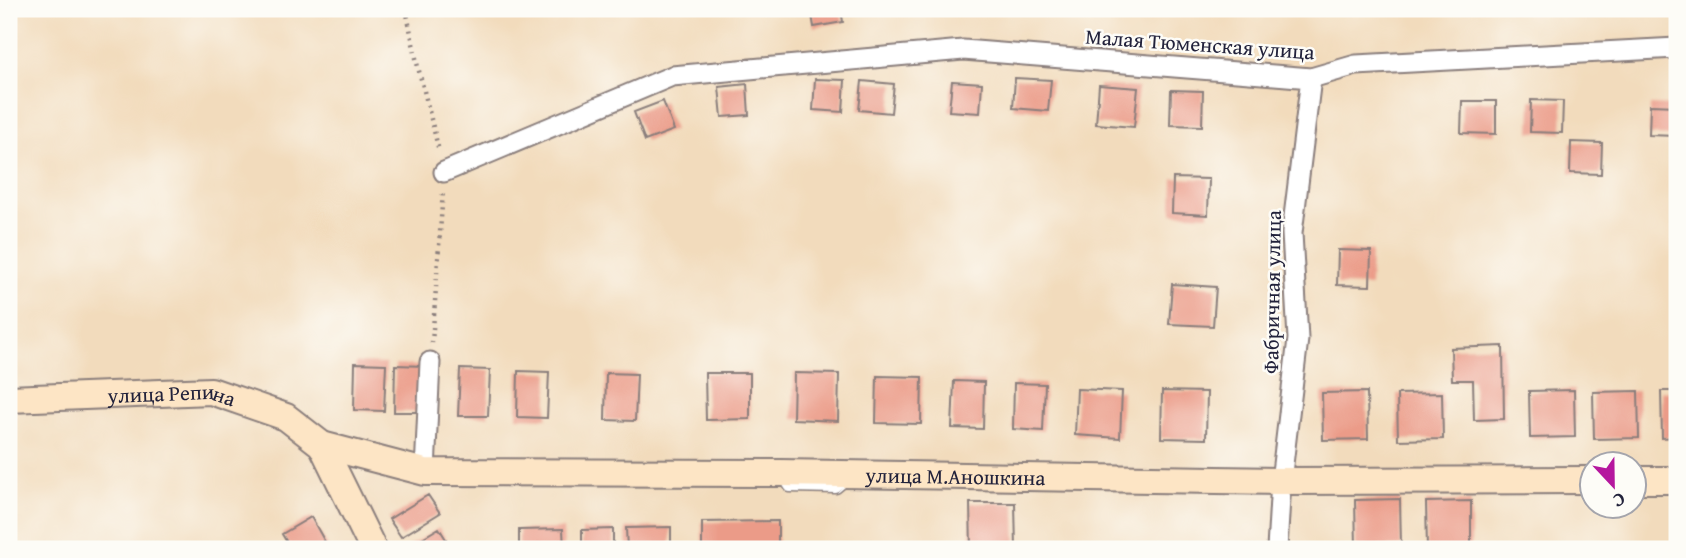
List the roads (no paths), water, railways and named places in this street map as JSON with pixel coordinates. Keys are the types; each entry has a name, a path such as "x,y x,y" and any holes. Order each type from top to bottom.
{"street":[{"name":"Малая Тюменская улица","path":"444,172 672,76 963,50 1311,78 1356,65 1677,48"},
{"name":"Фабричная улица","path":"1277,549 1281,481 1298,339 1293,233 1311,78"},
{"path":"425,472 430,362"},
{"name":"улица Репина","path":"9,399 211,391 286,418 321,445"},
{"name":"улица М.Аношкина","path":"321,445 425,472 780,473 1281,481 1578,480"},
{"path":"321,445 373,549"},
{"path":"1648,480 1677,480"}]}
